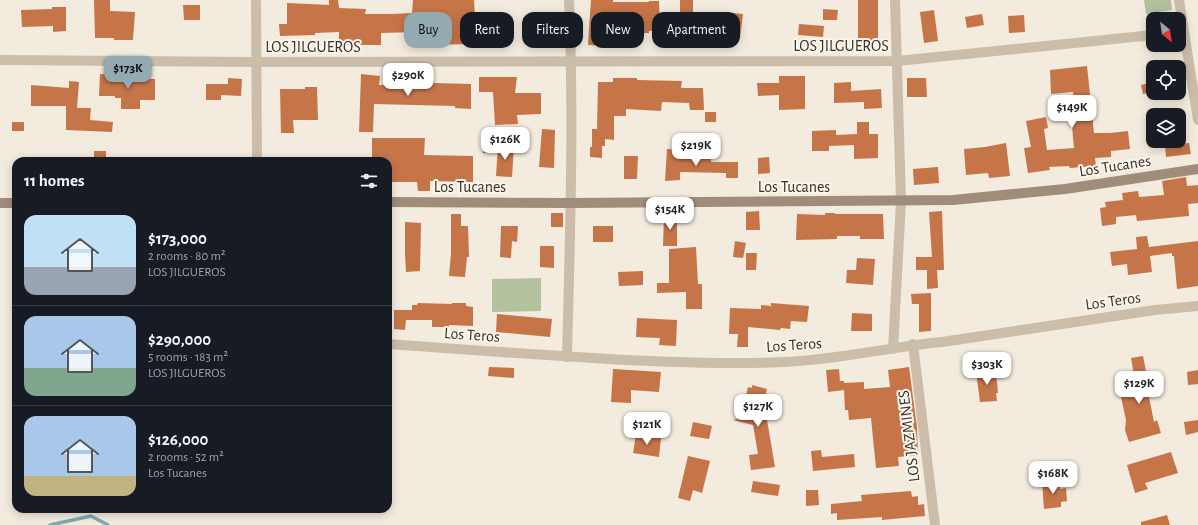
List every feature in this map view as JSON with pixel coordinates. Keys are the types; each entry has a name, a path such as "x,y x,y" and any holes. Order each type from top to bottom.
{"street":[{"path":"256,0 257,157"},
{"path":"567,357 571,203 572,60 569,0"},
{"path":"893,348 901,201 895,0"},
{"path":"1179,0 1180,12"},
{"name":"LOS JILGUEROS","path":"0,60 256,62 897,60 1146,36"},
{"path":"1185,52 1198,120"},
{"name":"Los Tucanes","path":"392,202 571,203 953,200 1065,189 1198,169"},
{"path":"0,204 12,203"},
{"name":"Los Teros","path":"392,344 567,357 703,364 776,363 835,357 913,344 1155,310 1198,306"},
{"name":"LOS JAZMINES","path":"913,344 935,525"}],"green space":[{"path":"1144,0 1171,0 1172,10 1146,12 1146,14"},
{"path":"541,278 541,311 492,312 492,279"}],"building":[{"path":"94,0 110,0 110,11 135,12 133,40 95,38"},
{"path":"329,0 338,0 339,8 366,9 365,14 404,13 404,32 381,33 381,45 339,45 339,32 315,33 315,35 280,36 279,24 287,24 287,3 329,5"},
{"path":"413,0 474,0 475,12 460,12 460,44 452,44 452,12 412,12"},
{"path":"591,0 613,0 613,2 659,1 659,12 652,12 652,31 649,31 649,33 644,33 644,12 591,12 591,45 588,45"},
{"path":"680,0 693,0 693,12 680,12"},
{"path":"858,0 878,0 878,41 858,41"},
{"path":"183,5 200,5 200,20 184,20"},
{"path":"52,7 66,7 66,31 53,32 53,26 22,27 21,10 52,9"},
{"path":"823,9 838,10 837,20 823,20"},
{"path":"934,10 938,41 924,43 920,12"},
{"path":"740,14 743,14 740,38"},
{"path":"982,14 984,25 967,28 965,17"},
{"path":"1024,15 1025,32 1009,33 1008,16"},
{"path":"799,24 824,26 823,37 798,35"},
{"path":"1087,66 1094,133 1128,131 1130,149 1111,151 1111,157 1095,158 1096,166 1070,168 1069,166 1049,167 1050,170 1028,173 1024,148 1031,147 1026,121 1046,117 1048,128 1044,129 1047,150 1074,148 1071,115 1075,115 1073,92 1051,94 1050,70"},
{"path":"100,74 114,75 114,79 155,79 155,100 140,100 140,109 121,109 121,98 115,98 115,96 99,96"},
{"path":"361,74 380,76 379,85 415,86 415,84 433,83 471,84 471,109 455,108 455,106 374,104 373,132 359,132"},
{"path":"779,76 805,76 805,109 779,110 779,95 758,96 757,83 779,83"},
{"path":"479,77 517,77 515,93 541,93 541,114 517,115 518,124 495,125 493,92 479,92"},
{"path":"228,78 242,79 241,96 221,95 221,100 206,100 206,84 228,84"},
{"path":"613,78 682,81 681,88 703,88 704,110 690,110 689,103 662,102 661,111 626,109 626,116 614,116 614,140 605,139 605,146 602,146 602,158 590,157 590,147 592,147 592,129 597,129 598,82 613,82"},
{"path":"907,78 926,78 927,97 907,97"},
{"path":"69,81 79,82 77,108 91,108 90,120 113,122 112,132 66,130 66,106 31,106 31,85 69,88"},
{"path":"851,82 851,91 881,89 882,108 864,109 864,102 834,103 834,83"},
{"path":"1146,84 1146,93 1143,94 1141,85"},
{"path":"305,87 317,87 318,120 293,120 294,133 281,133 280,89 305,89"},
{"path":"705,112 716,112 716,122 705,122"},
{"path":"12,122 24,122 24,131 12,131"},
{"path":"857,122 869,122 869,134 878,134 878,158 854,159 854,145 829,146 829,151 812,151 812,131 836,130 836,135 857,134"},
{"path":"542,129 555,130 554,168 539,167"},
{"path":"372,138 425,138 424,155 473,156 473,182 430,181 430,191 418,191 417,182 392,182 392,157 372,157"},
{"path":"483,141 495,141 494,153 483,153"},
{"path":"1006,143 1010,176 989,178 988,173 966,175 964,149"},
{"path":"1186,143 1189,143 1191,154 1166,157 1165,148 1186,148"},
{"path":"498,145 514,146 512,177 496,176"},
{"path":"667,149 679,150 678,158 711,159 711,162 738,162 738,178 726,178 726,173 680,172 680,180 665,181"},
{"path":"94,151 106,151 106,157 94,157"},
{"path":"624,156 638,156 637,179 624,179"},
{"path":"769,157 770,173 758,174 758,158"},
{"path":"938,167 939,183 914,185 913,169"},
{"path":"1186,177 1187,186 1198,185 1198,203 1188,204 1189,216 1137,221 1136,215 1116,217 1116,224 1102,226 1100,208 1106,207 1105,202 1123,200 1122,193 1138,191 1139,197 1164,195 1162,181"},
{"path":"759,211 760,230 746,230 746,212"},
{"path":"942,211 944,270 937,270 938,288 927,289 927,270 916,270 916,257 932,257 929,212"},
{"path":"551,213 563,213 563,227 551,227"},
{"path":"825,213 883,214 884,239 860,239 860,236 837,236 837,239 796,240 797,214 825,215"},
{"path":"451,214 461,214 461,226 468,226 469,257 467,257 465,277 449,276 451,253"},
{"path":"664,216 677,217 677,246 663,246"},
{"path":"405,222 421,223 420,271 406,272"},
{"path":"501,226 518,226 517,242 512,241 511,258 500,257"},
{"path":"593,226 613,226 613,242 593,242"},
{"path":"1147,236 1149,247 1198,241 1198,286 1177,289 1174,256 1172,256 1172,253 1150,256 1152,272 1128,275 1127,264 1112,266 1110,252 1137,249 1136,237"},
{"path":"735,241 746,243 743,258 733,257"},
{"path":"540,246 554,246 554,268 540,267"},
{"path":"696,247 698,284 702,284 702,309 686,309 686,292 657,293 657,283 669,283 669,249"},
{"path":"746,253 757,253 756,270 746,270"},
{"path":"857,258 875,259 873,285 846,283 847,270 856,270"},
{"path":"643,271 643,285 619,286 618,272"},
{"path":"931,293 931,331 919,332 919,304 912,304 911,294"},
{"path":"418,303 466,303 466,306 473,307 473,326 449,325 449,327 432,327 432,320 406,320 405,330 394,329 394,310 412,310 412,305 417,305"},
{"path":"771,303 809,306 807,322 791,321 790,329 781,328 780,330 748,327 748,347 737,347 738,334 729,334 730,308 761,309 761,305 771,306"},
{"path":"852,313 872,314 872,331 851,331"},
{"path":"497,314 552,319 550,337 496,332"},
{"path":"637,318 677,320 676,346 659,345 660,338 636,337"},
{"path":"1143,356 1154,422 1157,420 1161,433 1129,442 1125,430 1126,420 1121,397 1131,395 1127,377 1134,375 1131,358"},
{"path":"489,367 514,368 514,378 488,376"},
{"path":"909,367 917,427 918,455 898,457 899,466 876,468 871,418 849,420 848,410 845,410 844,390 828,392 826,370 839,369 840,381 844,381 844,383 864,382 864,389 890,387 888,370"},
{"path":"613,369 661,372 659,392 631,390 631,403 611,402"},
{"path":"1198,370 1198,384 1188,385 1187,372"},
{"path":"996,371 998,393 996,393 997,401 980,402 976,372"},
{"path":"752,385 767,389 760,415 766,414 775,467 751,470 749,455 758,454 753,425 733,420 741,418 748,387 752,388"},
{"path":"1198,420 1198,432 1186,435 1184,422"},
{"path":"693,422 712,426 709,439 690,436"},
{"path":"636,434 661,438 659,457 633,453"},
{"path":"821,450 822,457 854,454 855,467 813,471 811,451"},
{"path":"1171,452 1178,473 1145,483 1148,489 1135,493 1127,465"},
{"path":"688,456 710,461 702,493 693,490 690,501 678,498"},
{"path":"1059,480 1060,489 1066,488 1067,501 1061,502 1061,507 1044,509 1042,482"},
{"path":"753,481 780,485 778,496 751,492"},
{"path":"806,490 818,490 819,505 806,506"},
{"path":"911,491 912,497 918,496 918,505 924,504 925,516 882,520 882,517 837,520 837,513 831,514 831,504 862,501 861,495"},
{"path":"1167,515 1170,525 1141,525 1141,522"}],"waterway":[{"path":"50,525 91,516 108,525"}]}
